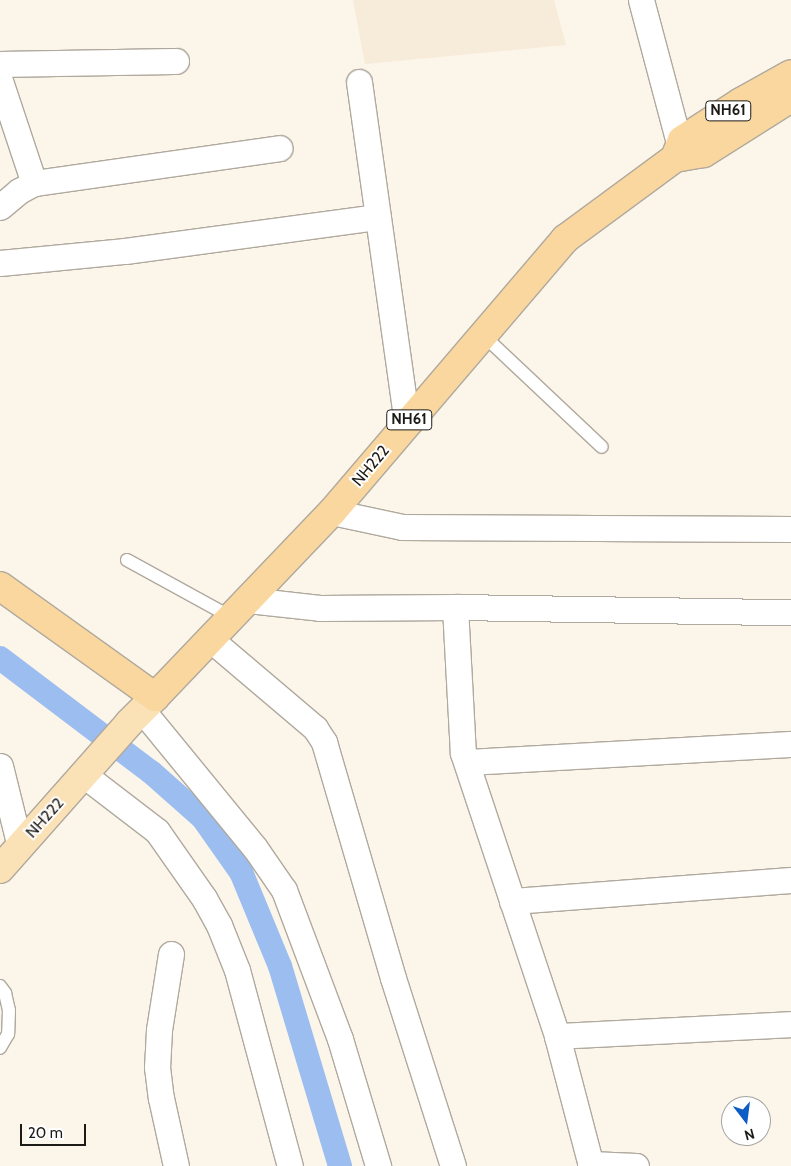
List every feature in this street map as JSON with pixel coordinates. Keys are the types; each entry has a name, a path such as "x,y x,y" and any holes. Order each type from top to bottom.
{"highway":[{"name":"NH222","path":"142,710 332,512 565,239 741,102 791,74"},
{"name":"NH222","path":"677,151 704,153 791,98"},
{"path":"0,586 142,710"}],"main road":[{"name":"NH222","path":"0,869 142,710"}],"street":[{"path":"641,0 677,151"},
{"path":"0,64 176,61"},
{"path":"0,81 34,183"},
{"path":"359,82 407,422"},
{"path":"0,207 19,191 34,183 280,148"},
{"path":"0,263 125,251 378,217"},
{"path":"332,512 402,527 791,529"},
{"path":"455,607 463,753 557,1036 590,1165 636,1166"},
{"path":"240,609 455,607 791,612"},
{"path":"210,639 321,734 453,1166"},
{"path":"142,710 255,848 284,890 340,1039 378,1166"},
{"path":"467,762 791,744"},
{"path":"0,766 20,846"},
{"path":"88,772 157,831 204,898 219,925 237,970 290,1166"},
{"path":"512,901 791,880"},
{"path":"171,954 159,1030 157,1067 160,1098 176,1166"},
{"path":"557,1036 791,1024"}],"lane":[{"path":"483,335 602,447"},
{"path":"127,560 240,609"},
{"path":"0,986 9,1010 8,1034 0,1048"}],"shaded area":[{"path":"353,0 554,0 566,45 365,64"}],"waterway":[{"path":"0,658 151,772 203,818 241,872 280,966 340,1166"}]}
